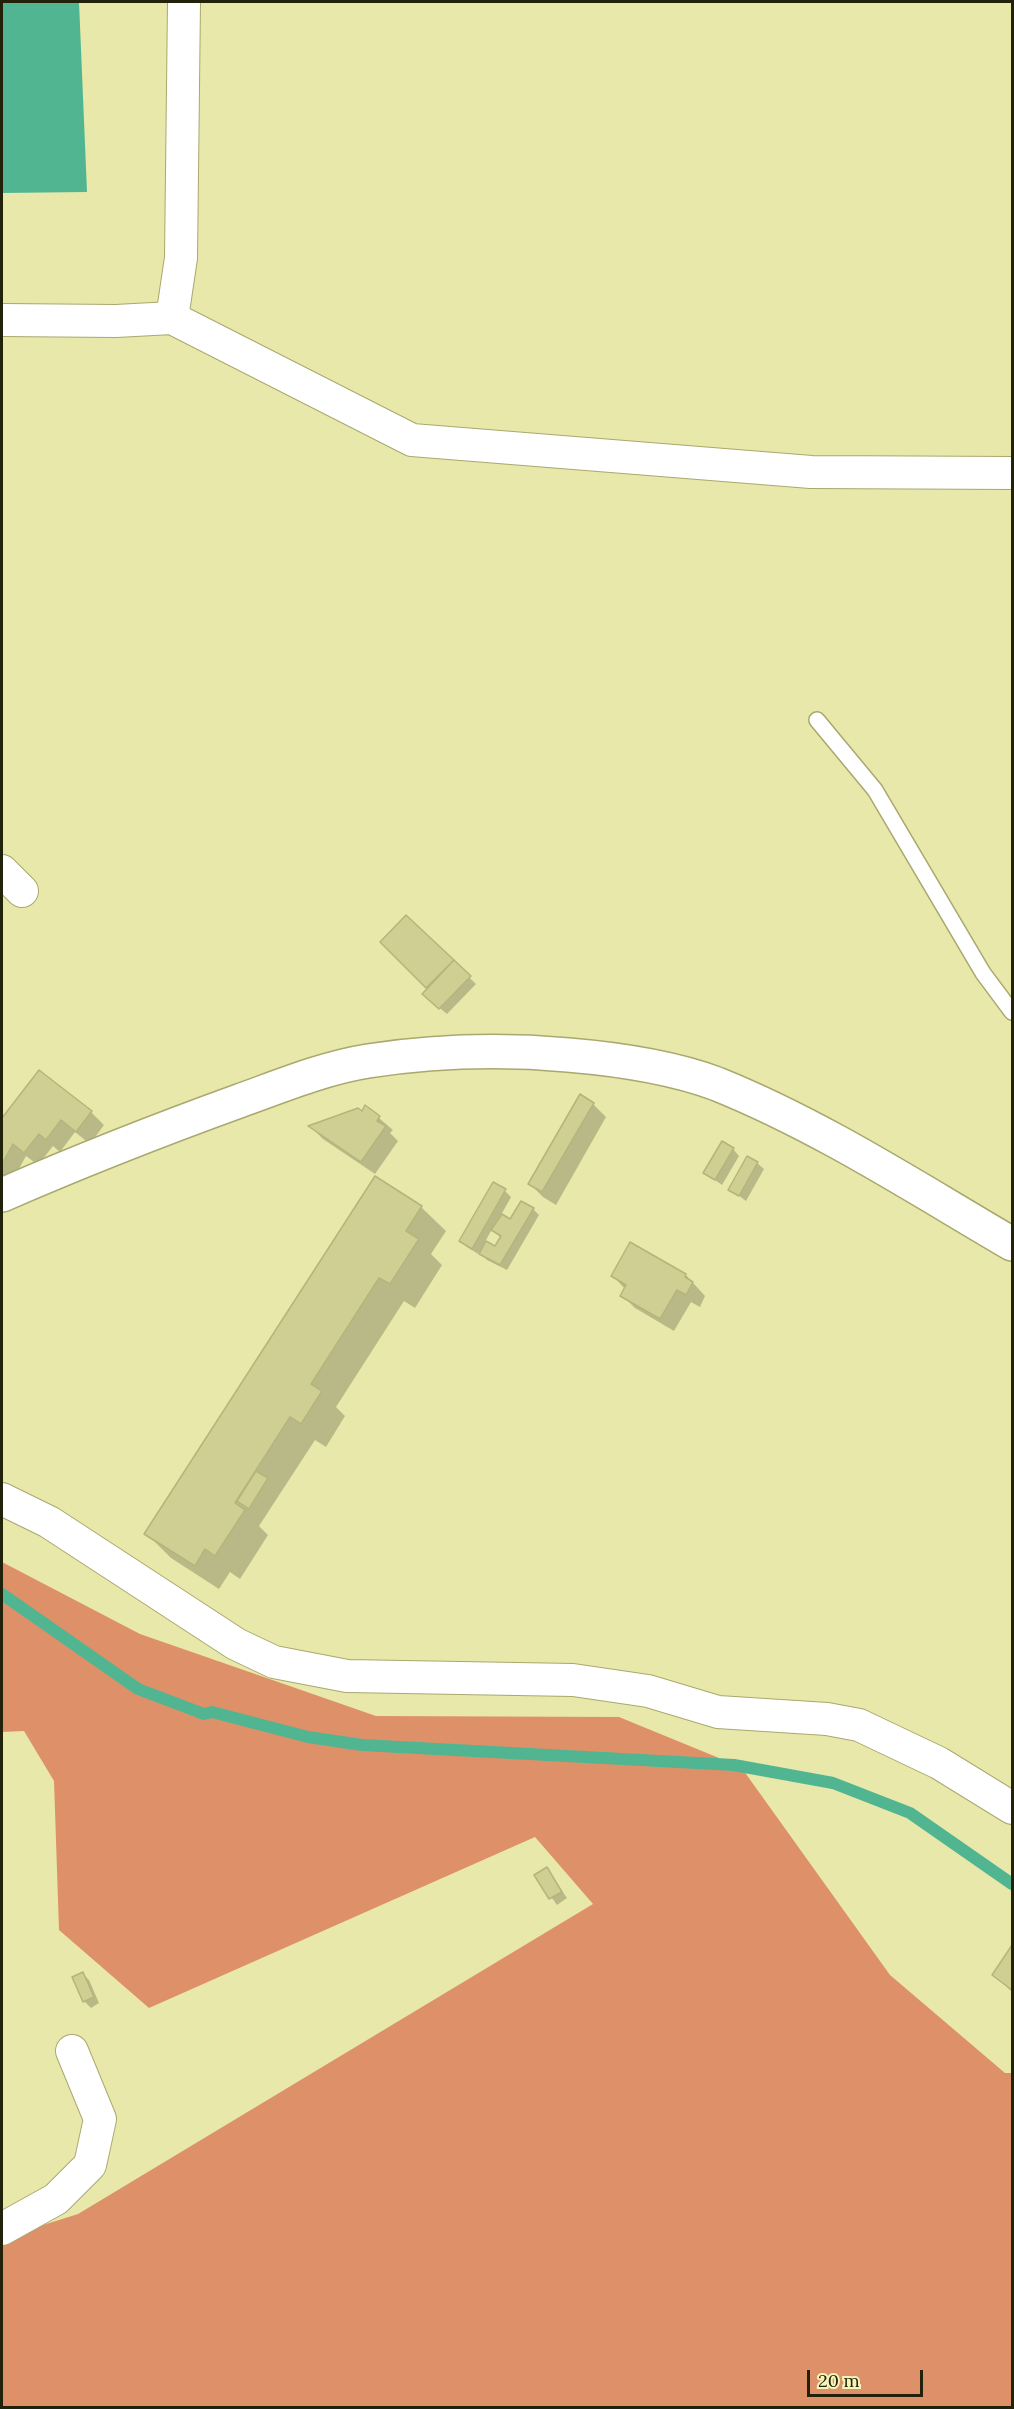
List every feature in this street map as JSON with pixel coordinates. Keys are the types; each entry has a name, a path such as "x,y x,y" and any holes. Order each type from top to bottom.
{"street":[{"path":"171,318 181,258 184,2"},
{"path":"2,320 116,321 171,318 412,440 811,472 1012,473"},
{"path":"2,1195 184,1121 302,1078 366,1062 456,1052 530,1052 601,1057 651,1066 714,1083 779,1112 863,1156 1012,1244"},
{"path":"2,1499 49,1522 236,1644 274,1662 346,1676 573,1680 648,1690 718,1712 827,1719 859,1725 939,1763 1012,1808"},
{"path":"2,2229 56,2199 90,2165 100,2119 72,2050"}],"lane":[{"path":"817,720 875,790 983,972 1012,1012"}],"shaded area":[{"path":"2,2 79,2 87,192 2,193"},
{"path":"2,1562 140,1634 376,1716 619,1717 741,1767 890,1975 1005,2073 1012,2073 1012,2407 2,2407 2,2238 78,2214 593,1904 535,1837 149,2008 59,1930 54,1781 24,1731 2,1732"}],"building":[{"path":"406,915 454,960 426,988 380,942"},
{"path":"454,960 471,976 439,1009 422,994"},
{"path":"39,1070 92,1111 76,1132 61,1120 46,1140 39,1134 24,1153 13,1144 2,1164 2,1118"},
{"path":"580,1094 594,1103 542,1192 528,1184"},
{"path":"365,1105 380,1116 377,1121 386,1126 361,1162 308,1126 358,1108 362,1111"},
{"path":"722,1141 734,1148 715,1180 703,1173"},
{"path":"747,1156 758,1162 739,1196 728,1190"},
{"path":"375,1176 422,1206 406,1231 419,1239 390,1284 379,1278 311,1384 322,1391 301,1424 290,1417 235,1503 245,1510 215,1556 205,1549 195,1566 144,1534"},
{"path":"493,1182 506,1189 472,1249 459,1241"},
{"path":"521,1201 534,1208 500,1265 479,1254 486,1241 495,1246 501,1236 491,1230 502,1214 510,1219"},
{"path":"630,1242 686,1274 685,1277 693,1282 686,1295 677,1290 660,1319 620,1296 626,1285 611,1276"},
{"path":"256,1471 268,1478 249,1509 237,1501"},
{"path":"547,1867 562,1892 549,1899 534,1875"},
{"path":"1012,1945 1012,1990 992,1975"},
{"path":"83,1972 94,1997 83,2002 72,1977"}],"waterway":[{"path":"2,1594 138,1689 204,1714 212,1712 308,1737 362,1745 734,1765 833,1783 910,1813 1012,1884"}]}
